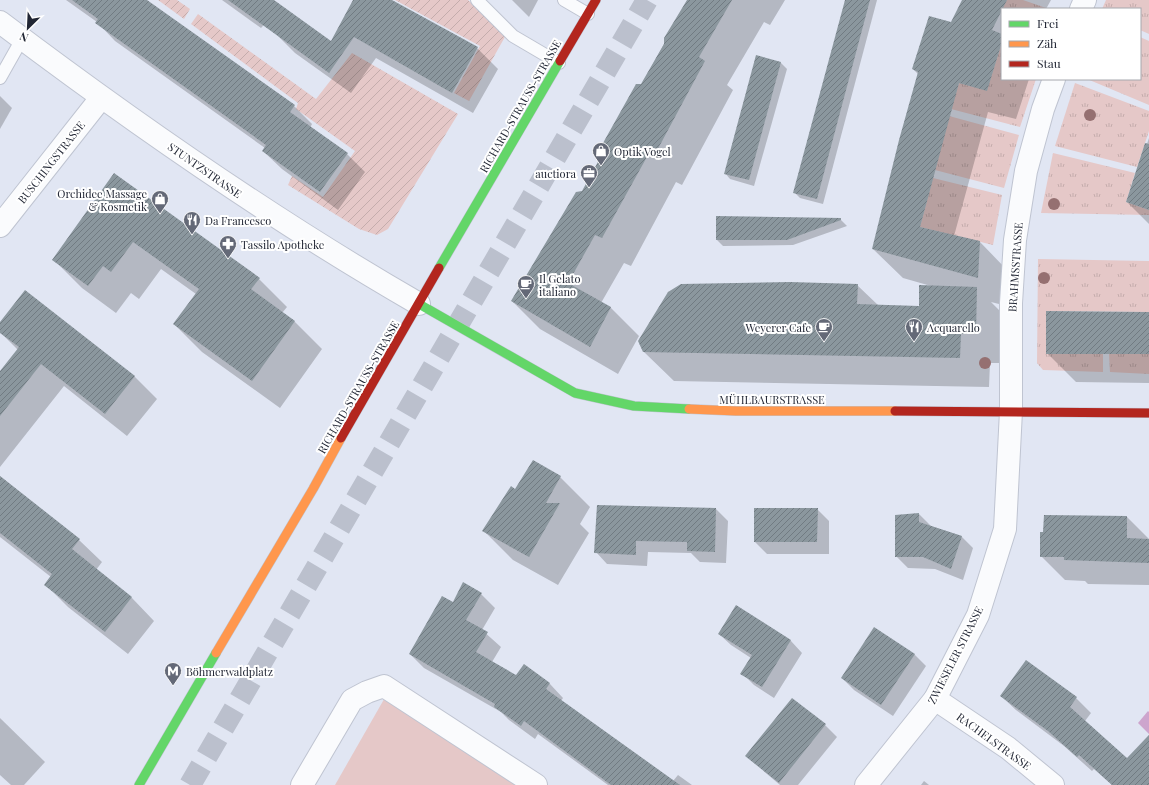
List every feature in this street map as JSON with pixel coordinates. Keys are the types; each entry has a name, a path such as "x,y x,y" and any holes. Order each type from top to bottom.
{"main road":[{"name":"RICHARD-STRAUSS-STRASSE","path":"139,785 300,509 313,490 354,414 596,0"},
{"name":"MÜHLBAURSTRASSE","path":"419,304 575,393 634,406 736,411 1011,411 1149,414"}],"street":[{"name":"STUNTZSTRASSE","path":"0,22 101,98 243,196 360,271 419,304"},
{"name":"BRAHMSSTRASSE","path":"1011,411 1011,303 1014,240 1026,171 1043,110 1054,80"},
{"name":"BUSCHINGSTRASSE","path":"0,226 101,98"},
{"name":"ZWIESELER STRASSE","path":"866,785 935,699 978,615 1005,529 1011,411"},
{"path":"302,785 352,700 384,686 536,785"},
{"name":"RACHELSTRASSE","path":"935,699 1008,748 1053,785"}],"lane":[{"path":"477,0 513,36 559,63"},
{"path":"564,0 588,14"},
{"path":"0,78 22,39"}],"green space":[{"path":"158,0 177,0 190,9 184,19"},
{"path":"395,0 468,0 506,35 469,101 454,93 480,46"},
{"path":"1007,0 1023,0 1046,8 1003,8"},
{"path":"1106,0 1149,0 1149,34 1141,30 1141,8 1102,8"},
{"path":"198,14 316,99 352,53 458,114 388,229 377,235 359,229 288,185 292,176 323,197 355,151 296,109 298,103 191,24"},
{"path":"1141,37 1149,41 1149,105 1089,80 1141,80"},
{"path":"1001,45 1001,80 1036,80 1020,127 951,109 959,83 987,90"},
{"path":"1075,83 1149,111 1149,131 1137,167 1055,146"},
{"path":"949,116 1019,135 1004,188 935,170"},
{"path":"1053,153 1135,173 1126,202 1149,210 1149,215 1041,213"},
{"path":"933,178 1002,195 993,245 920,227"},
{"path":"1038,259 1149,261 1149,312 1046,311 1046,353 1103,354 1103,372 1043,370 1037,363"},
{"path":"1109,354 1149,354 1149,374 1110,372"},
{"path":"387,694 522,785 335,785"}],"shaded area":[{"path":"1148,711 1149,712 1149,734 1138,723"}],"building":[{"path":"72,0 147,0 295,105 290,112 348,153 320,192 262,151 266,145 95,23 98,19"},
{"path":"228,0 274,0 331,41 353,0 392,0 478,47 452,93 354,37 329,73"},
{"path":"687,0 732,0 699,57 705,61 653,158 648,155 602,238 595,235 568,283 611,307 590,347 511,301 576,192 582,191 599,160 598,152 636,84 641,84 664,44 664,38"},
{"path":"845,0 870,0 817,199 793,193"},
{"path":"962,0 1007,0 1003,8 1001,8 1001,12 992,30 1001,34 1001,45 987,91 959,83 920,227 980,241 978,278 872,249 899,140 918,72 912,69 929,16 951,22"},
{"path":"756,55 781,62 749,180 724,174"},
{"path":"1145,143 1149,144 1149,210 1126,202"},
{"path":"114,173 260,278 251,289 295,321 252,381 173,324 199,289 133,242 111,272 103,266 88,286 52,260"},
{"path":"716,216 841,218 841,220 787,240 716,240"},
{"path":"790,282 858,284 857,304 919,306 919,285 977,287 976,334 961,334 960,358 643,352 638,341 668,292 681,284"},
{"path":"25,290 135,376 105,414 41,364 0,416 0,371 19,347 0,333 0,322"},
{"path":"1046,311 1149,312 1149,354 1046,354"},
{"path":"533,460 561,476 546,503 560,503 529,557 482,531 511,486 515,489"},
{"path":"0,476 80,539 72,549 132,597 105,632 44,585 52,574 0,533"},
{"path":"597,505 716,508 715,552 687,551 687,542 636,541 636,555 594,553"},
{"path":"754,508 818,508 817,542 754,542"},
{"path":"919,513 919,522 962,536 951,569 923,557 895,557 895,515"},
{"path":"1044,515 1127,516 1127,538 1149,539 1149,563 1064,560 1064,557 1040,557 1040,532 1043,532"},
{"path":"463,582 482,593 466,620 488,632 476,652 516,675 524,664 550,683 546,689 680,785 611,785 524,721 521,726 494,707 495,704 409,654 442,596 453,602"},
{"path":"736,605 791,640 762,687 740,674 752,655 718,634"},
{"path":"874,627 915,654 881,705 841,678"},
{"path":"1026,660 1077,697 1070,707 1127,758 1149,735 1149,785 1112,785 1079,755 1077,757 1048,731 1000,696"},
{"path":"792,698 826,724 779,783 745,756"}],"tunnel":[{"path":"190,785 647,0"}],"traffic: fast":[{"path":"439,268 560,61"},
{"path":"419,304 575,393 634,406 689,409"},
{"path":"139,785 216,653"}],"traffic: slow":[{"path":"689,409 736,411 895,411"},
{"path":"216,653 313,489 341,438"}],"traffic: jam":[{"path":"560,61 596,0"},
{"path":"341,438 439,268"},
{"path":"895,411 1149,413"}],"place":[{"name":"Optik Vogel","path":"601,166"},
{"name":"auctiora","path":"589,188"},
{"name":"Orchidee Massage & Kosmetik","path":"160,214"},
{"name":"Da Francesco","path":"192,235"},
{"name":"Tassilo Apotheke","path":"228,259"},
{"name":"Il Gelato italiano","path":"526,299"},
{"name":"Weyerer Cafe","path":"824,342"},
{"name":"Acquarello","path":"914,342"},
{"name":"Böhmerwaldplatz","path":"173,686"}]}
